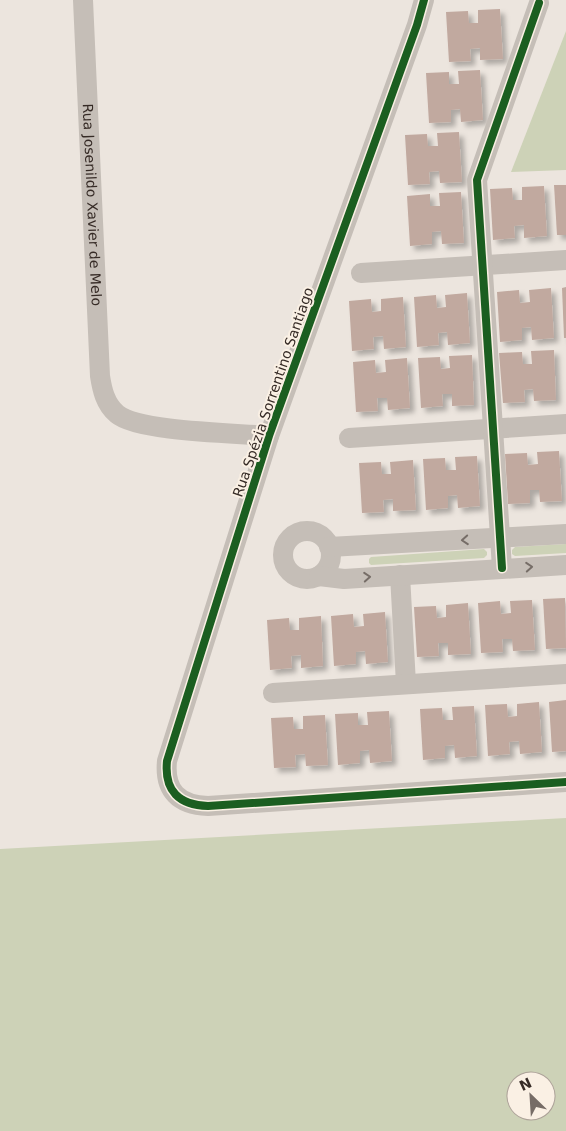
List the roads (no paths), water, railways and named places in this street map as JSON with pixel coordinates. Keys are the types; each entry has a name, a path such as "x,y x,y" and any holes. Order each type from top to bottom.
{"street":[{"name":"Rua Josenildo Xavier de Melo","path":"83,0 102,388 111,407 123,418 142,424 269,436"},
{"name":"Rua Spézia Sorrentino Santiago","path":"424,0 417,25 269,436 167,761 166,776 176,795 187,803 208,806 566,782"},
{"path":"502,568 477,180 540,3"},
{"path":"361,273 566,260"},
{"path":"349,438 566,424"},
{"path":"303,531 319,534 329,547 331,555 329,564 319,576 311,579 302,579 294,576 284,563 282,555 284,547 295,534 303,531"},
{"path":"329,547 566,534"},
{"path":"319,576 332,579 566,564"},
{"path":"400,575 406,684"},
{"path":"273,693 566,674"}]}
